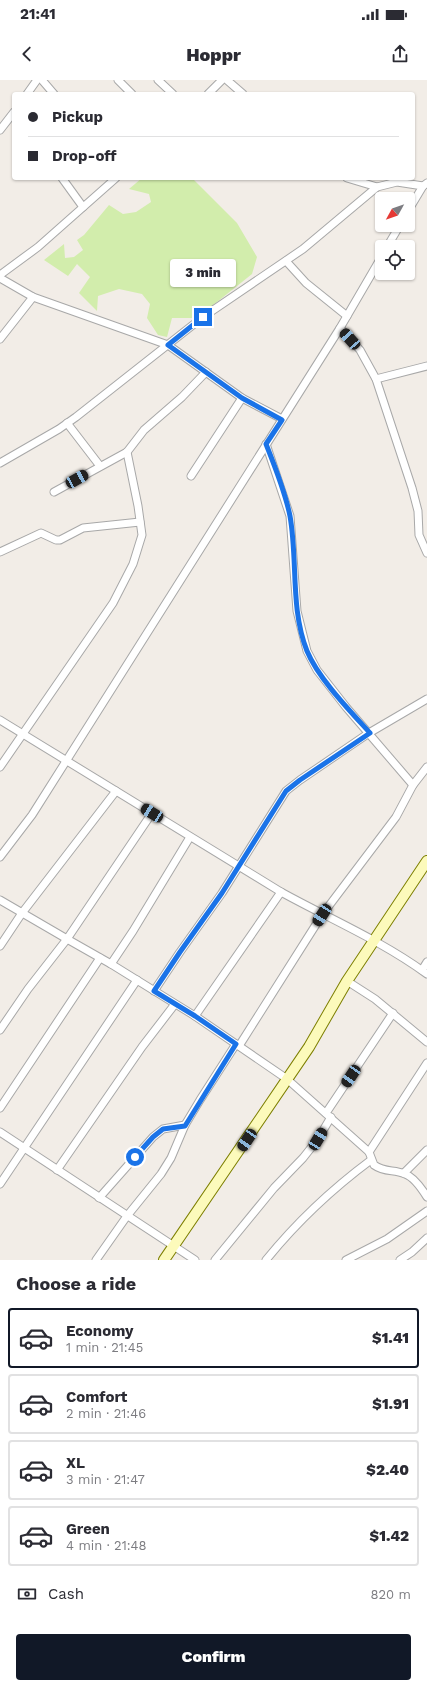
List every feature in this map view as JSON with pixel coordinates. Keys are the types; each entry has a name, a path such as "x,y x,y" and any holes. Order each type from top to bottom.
{"street":[{"path":"28,92 37,80"},
{"path":"42,80 52,92"},
{"path":"118,80 130,92"},
{"path":"158,80 171,92"},
{"path":"210,92 222,80"},
{"path":"227,80 241,92"},
{"path":"0,130 12,114"},
{"path":"8,119 12,123"},
{"path":"63,180 83,208"},
{"path":"114,180 38,247 0,276 33,297 168,345 242,398 282,420"},
{"path":"353,180 376,187"},
{"path":"0,463 67,423 203,317 303,249 376,187 398,182 425,184 415,200"},
{"path":"286,261 306,282 347,316"},
{"path":"0,857 32,815 340,328 375,268"},
{"path":"0,338 33,297"},
{"path":"340,328 360,350 376,379 412,488 418,511 418,534 427,553"},
{"path":"376,379 427,366"},
{"path":"54,492 127,452 144,430 182,397 206,372"},
{"path":"191,476 242,398"},
{"path":"67,423 100,466"},
{"path":"266,444 290,516 297,611 307,651 317,670 346,707 370,733 413,785"},
{"path":"0,767 113,604 133,564 142,536 127,452"},
{"path":"0,552 41,533 56,540 60,540 83,528 140,522"},
{"path":"154,991 222,893 286,791 370,733 427,699"},
{"path":"0,720 281,892 322,915 374,940 424,972 427,962"},
{"path":"96,1260 127,1216 161,1174 171,1158 185,1126 237,1045 322,915 396,817 413,785 427,767"},
{"path":"0,946 22,913 116,791"},
{"path":"0,1030 28,989 67,940 152,813"},
{"path":"111,964 133,931 190,837"},
{"path":"164,1260 309,1047 347,981 427,861"},
{"path":"195,1016 281,892"},
{"path":"0,900 111,964 195,1016 286,1079 369,1152 374,1165 384,1171 404,1173 417,1183 427,1197"},
{"path":"0,1108 100,958"},
{"path":"0,1184 137,980"},
{"path":"347,981 375,999 427,1042"},
{"path":"57,1170 134,1058 175,1004"},
{"path":"215,1260 274,1188 304,1158 318,1139 328,1115 393,1013"},
{"path":"369,1152 427,1063"},
{"path":"100,1198 153,1137 163,1129 185,1126"},
{"path":"0,1132 173,1247 195,1260"},
{"path":"404,1173 427,1150"},
{"path":"266,1260 285,1236 305,1216 371,1160"},
{"path":"346,1260 387,1239 427,1211"},
{"path":"400,1260 412,1252 427,1238"}],"green space":[{"path":"140,180 194,180 237,223 257,257 252,274 197,318 172,318 167,337 158,335 147,318 150,304 142,294 119,289 98,296 97,311 79,293 90,277 77,264 68,276 44,260 64,244 65,258 74,257 83,250 77,240 84,235 109,205 123,214 136,212 151,202 149,194 129,189"}],"route":[{"path":"135,1157 153,1137 163,1129 185,1126 236,1044 195,1016 154,991 222,893 286,791 370,733 346,707 317,670 307,651 297,611 290,516 284,494 266,444 282,420 242,398 168,345 203,317"}]}
